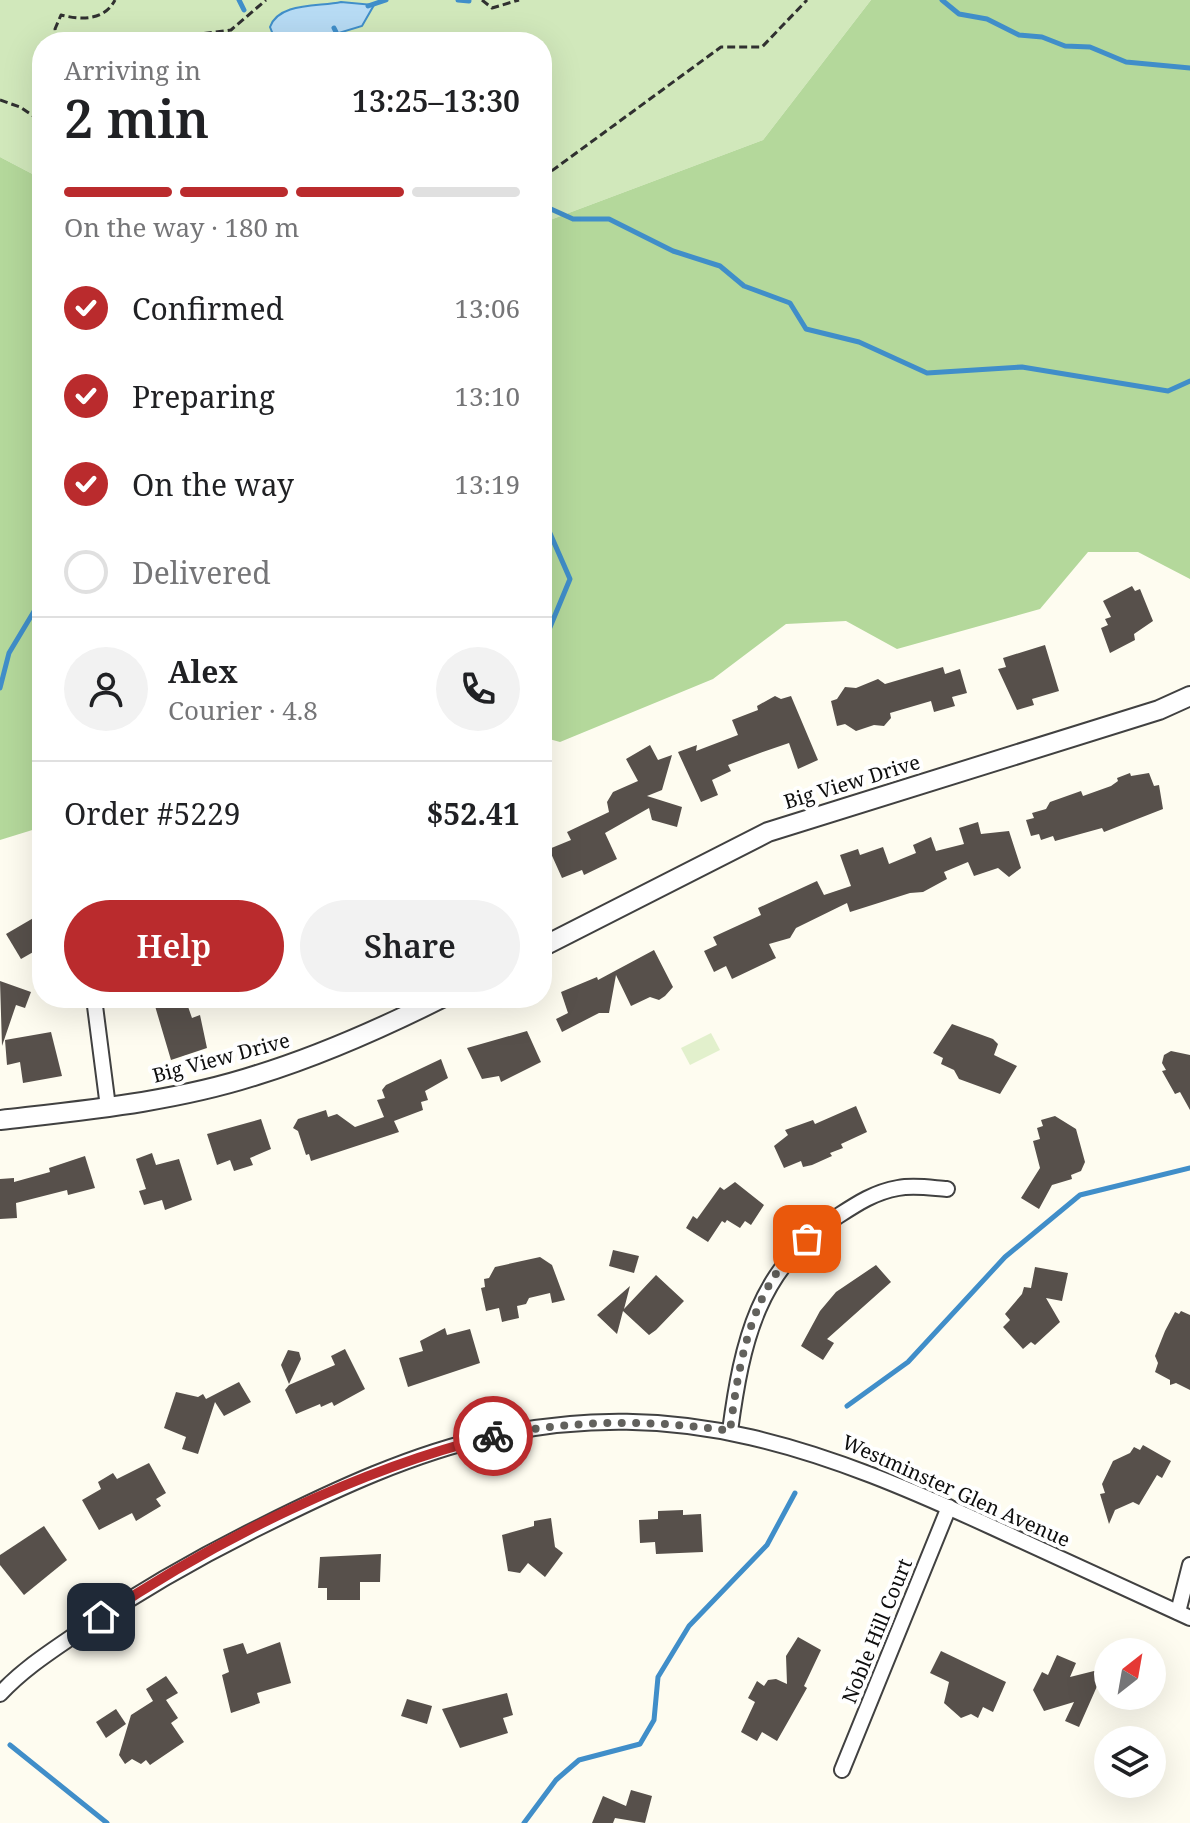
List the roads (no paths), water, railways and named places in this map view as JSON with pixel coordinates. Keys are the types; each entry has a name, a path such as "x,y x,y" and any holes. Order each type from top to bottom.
{"street":[{"name":"Big View Drive","path":"552,942 768,832 1159,710 1190,696"},
{"path":"95,1008 108,1107"},
{"name":"Big View Drive","path":"0,1120 168,1097 257,1076 369,1035 422,1008"},
{"path":"730,1431 746,1337 775,1277 794,1249 819,1228 869,1196 901,1187 947,1189"},
{"name":"Westminster Glen Avenue","path":"0,1694 33,1663 182,1565 337,1489 425,1454 508,1433 597,1422 681,1424 730,1431 829,1457 949,1507 1184,1615"},
{"name":"Noble Hill Court","path":"842,1770 949,1507"},
{"path":"1184,1615 1190,1565"}],"water":[{"path":"341,2 374,5 362,26 342,32 272,32 270,27 275,19 282,13 301,7"}],"waterway":[{"path":"239,0 244,10"},
{"path":"368,6 386,0"},
{"path":"458,0 469,1"},
{"path":"942,0 959,14 987,19 1019,35 1042,37 1065,46 1090,47 1126,62 1190,68"},
{"path":"334,28 336,32"},
{"path":"552,210 573,219 609,219 673,251 720,266 744,286 790,303 806,329 859,342 927,373 1022,367 1168,391 1190,381"},
{"path":"552,538 570,579 552,622"},
{"path":"0,688 9,653 32,615"},
{"path":"847,1406 908,1362 1005,1257 1080,1195 1190,1168"},
{"path":"524,1823 556,1780 579,1760 640,1744 654,1720 658,1677 689,1626 767,1545 795,1493"},
{"path":"10,1745 107,1823"}]}
